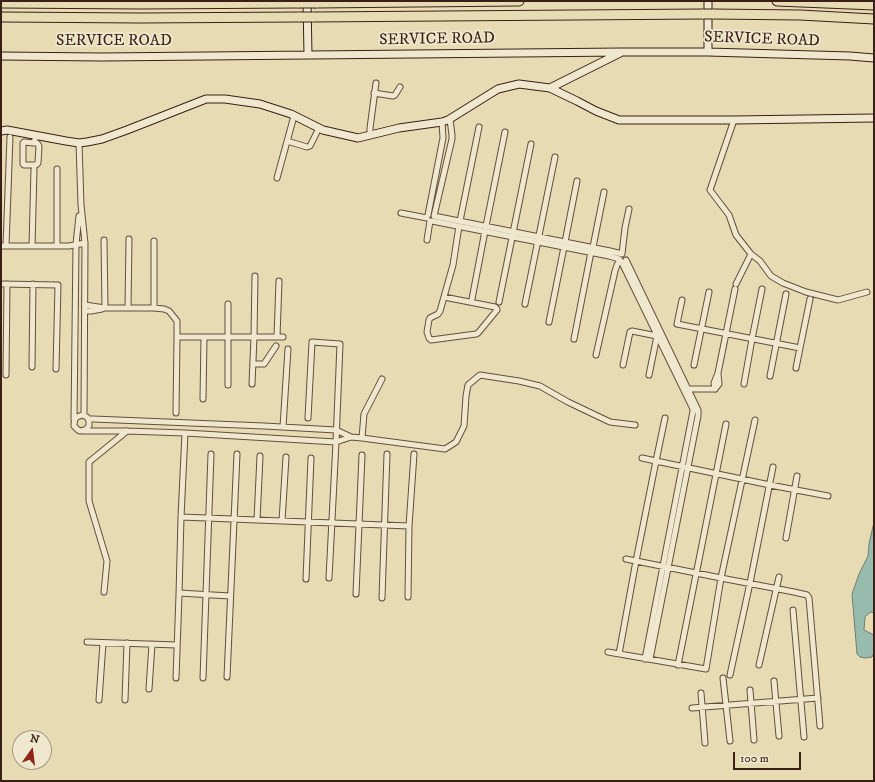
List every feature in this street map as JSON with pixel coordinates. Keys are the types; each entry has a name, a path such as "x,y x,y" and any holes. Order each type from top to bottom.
{"highway":[{"path":"1,3 161,4 519,1"},
{"path":"777,1 874,5"},
{"path":"1,17 161,18 708,14 800,15 874,19"}],"street":[{"path":"708,1 708,52"},
{"path":"307,2 308,55"},
{"path":"550,88 622,52"},
{"name":"SERVICE ROAD","path":"1,56 102,57 708,52 827,55 874,58"},
{"path":"370,135 376,83"},
{"path":"1,131 7,130 35,139 79,143 102,139 206,99 225,99 260,104 294,116 322,130 358,138 399,128 442,122 450,119 498,89 519,84 550,88 596,111 620,120 874,118"},
{"path":"374,93 393,96 400,87"},
{"path":"277,178 294,116"},
{"path":"430,218 452,139 450,119"},
{"path":"734,120 710,190 729,215 736,235 751,254 760,261 771,276 783,283 806,292 838,300 867,292"},
{"path":"427,240 443,138 442,122"},
{"path":"444,297 495,307 497,310 478,333 431,340 429,338 427,332 429,320 439,313 453,265 479,127"},
{"path":"287,141 307,147 310,146 319,128"},
{"path":"472,299 505,132"},
{"path":"10,137 4,246 69,246 85,243"},
{"path":"35,139 39,146 38,164 24,165 24,142 35,139"},
{"path":"79,143 81,205 85,243 86,417 89,421 89,426 83,430"},
{"path":"499,302 531,144"},
{"path":"526,304 555,157"},
{"path":"32,246 34,169"},
{"path":"57,169 57,246"},
{"path":"549,322 577,181"},
{"path":"574,339 604,192"},
{"path":"81,205 76,244 74,421 76,428 80,431 127,430 336,442 351,437"},
{"path":"596,355 615,271 621,259 629,209"},
{"path":"401,213 565,244 621,259 689,389 698,410 685,467"},
{"path":"128,308 129,239"},
{"path":"104,240 105,308"},
{"path":"154,241 154,308"},
{"path":"689,389 715,389 714,383 718,373 736,286 751,254"},
{"path":"621,259 693,409 685,467 647,659"},
{"path":"252,384 255,276"},
{"path":"177,337 280,337 279,281"},
{"path":"6,375 4,284 58,285 56,369"},
{"path":"32,367 33,284"},
{"path":"744,384 762,289"},
{"path":"694,365 709,292"},
{"path":"770,376 786,294"},
{"path":"796,368 810,299"},
{"path":"682,300 677,324 800,348"},
{"path":"228,304 228,385"},
{"path":"75,306 85,308 164,309 169,311 174,316 177,321 176,413"},
{"path":"623,365 630,332 632,331 657,336"},
{"path":"649,375 657,336"},
{"path":"202,399 204,337"},
{"path":"308,418 312,342 340,344 329,578"},
{"path":"253,364 264,364 276,346"},
{"path":"283,427 288,349"},
{"path":"75,361 85,361"},
{"path":"74,421 79,416 336,430 351,437 445,449 456,442 464,426 468,385 480,375 519,380 540,386 568,402 610,422 635,425"},
{"path":"362,438 364,414 382,380"},
{"path":"618,654 665,418"},
{"path":"608,652 706,669 721,578 755,420"},
{"path":"678,664 726,424"},
{"path":"264,426 264,437"},
{"path":"104,592 107,560 90,501 89,462 127,430"},
{"path":"176,678 185,433"},
{"path":"203,678 211,454"},
{"path":"227,677 236,454"},
{"path":"382,598 387,454"},
{"path":"408,597 414,454"},
{"path":"356,594 362,455"},
{"path":"257,520 260,456"},
{"path":"282,522 286,457"},
{"path":"306,579 311,458"},
{"path":"642,458 828,496"},
{"path":"730,675 773,467"},
{"path":"786,538 797,476"},
{"path":"181,517 410,526"},
{"path":"626,559 807,595 809,598 820,726"},
{"path":"759,665 779,577"},
{"path":"179,593 230,596"},
{"path":"793,610 804,737"},
{"path":"87,642 177,645"},
{"path":"99,700 103,643"},
{"path":"125,700 127,643"},
{"path":"149,689 152,644"},
{"path":"723,678 730,741"},
{"path":"774,682 779,736"},
{"path":"750,690 754,740"},
{"path":"701,693 705,743"},
{"path":"692,708 818,698"}],"shaded area":[{"path":"874,522 874,613 871,612 865,617 864,630 874,635 874,652 872,657 865,658 860,657 857,654 852,594 859,574 868,556"}]}
